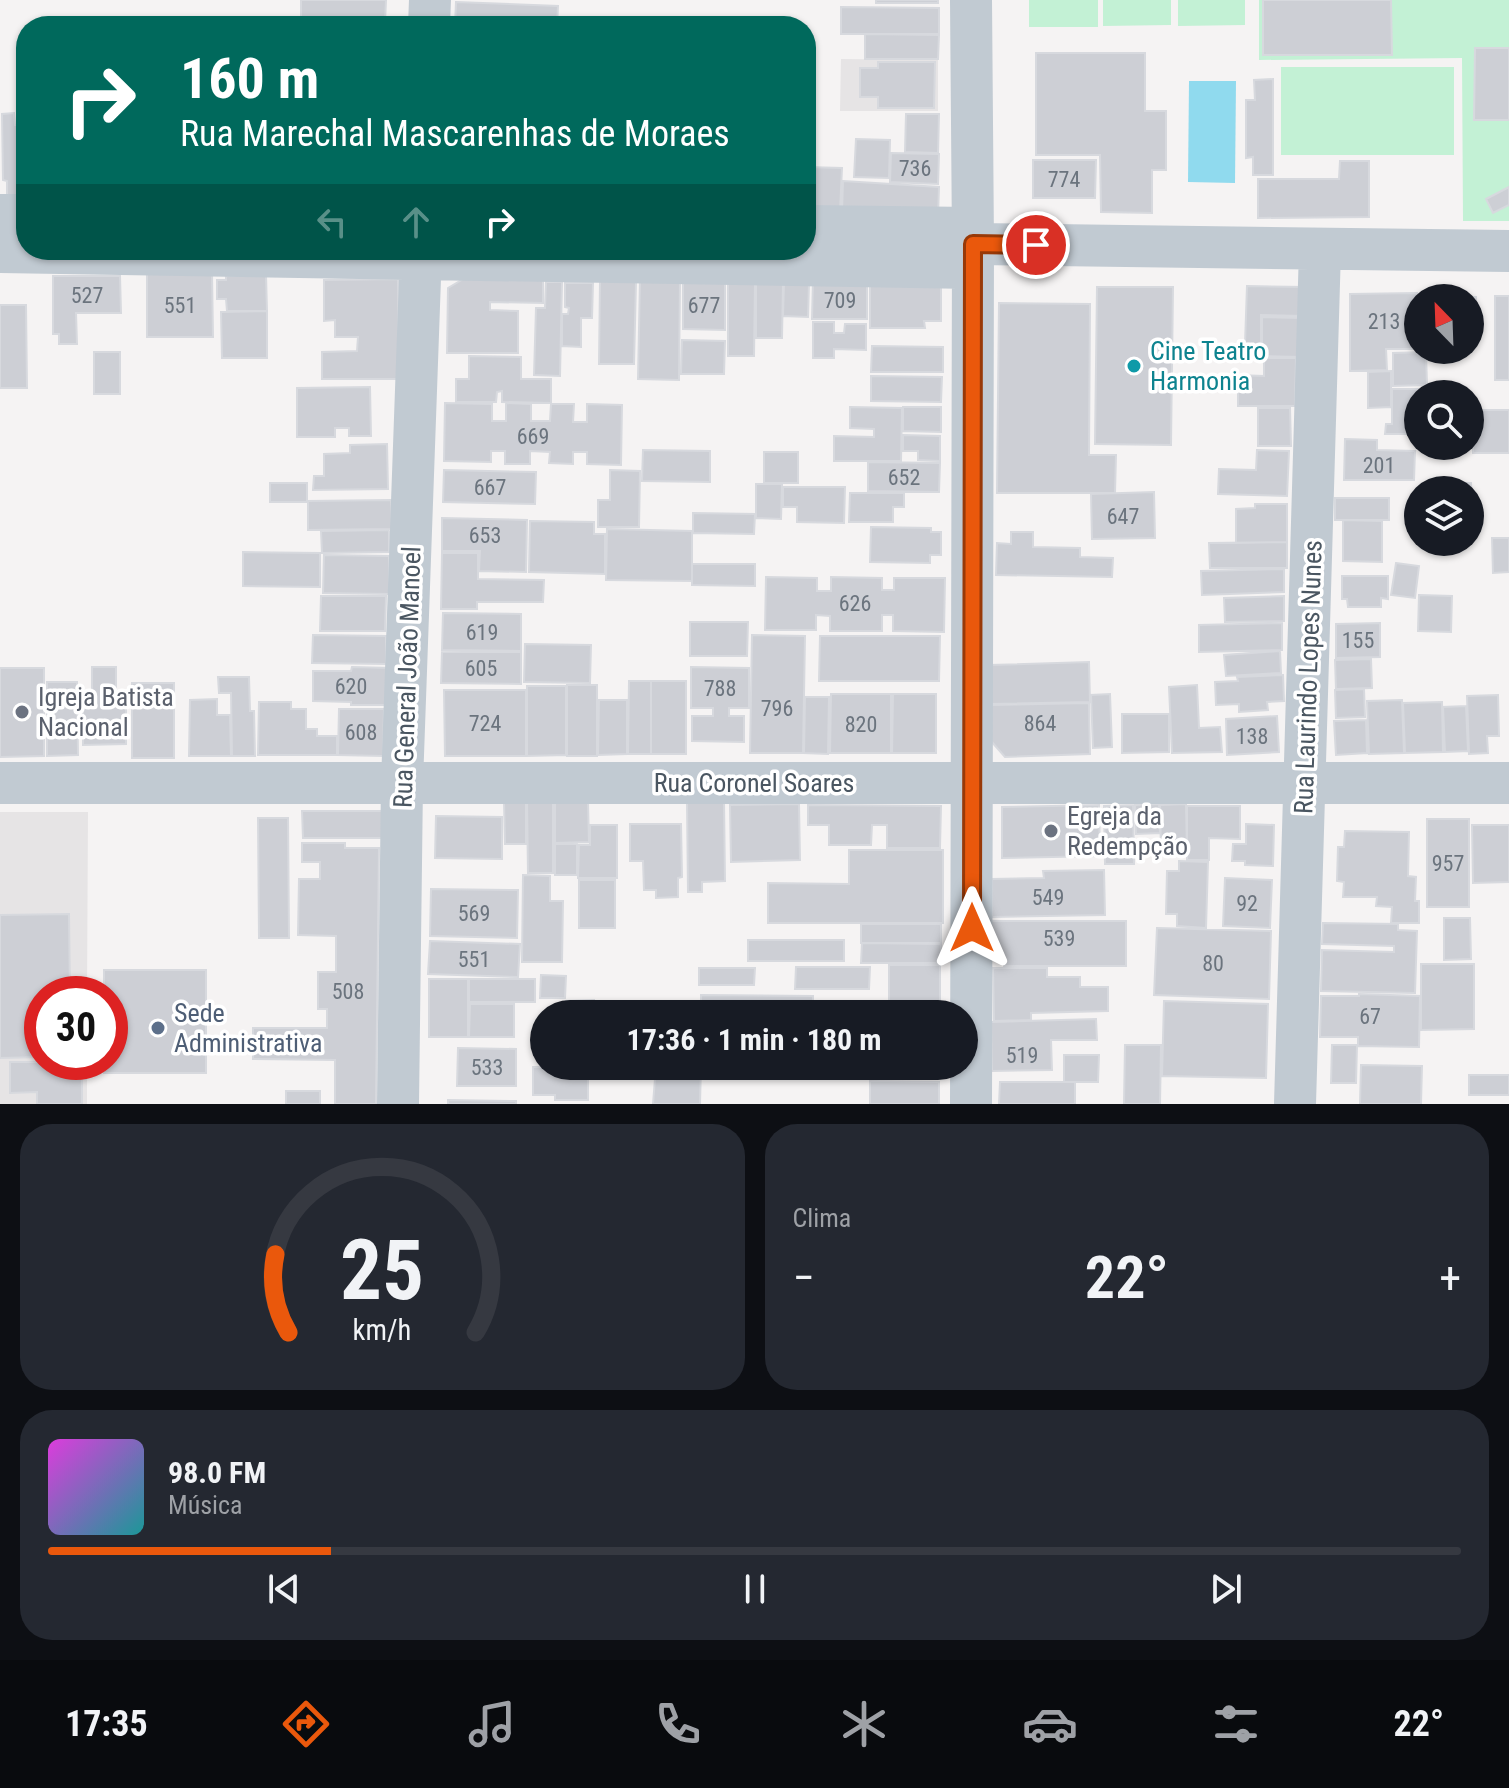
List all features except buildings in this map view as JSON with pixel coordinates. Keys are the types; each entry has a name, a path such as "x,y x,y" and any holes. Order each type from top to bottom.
{"street":[{"path":"971,0 971,1104"},
{"path":"816,227 973,247"},
{"path":"816,249 973,247 1509,251"},
{"name":"Rua Laurindo Lopes Nunes","path":"1295,1104 1320,249"},
{"name":"Rua General João Manoel","path":"398,1104 402,783 421,260"},
{"name":"Rua Coronel Soares","path":"0,783 1509,783"}],"shaded area":[{"path":"841,59 938,60 938,111 840,111"},
{"path":"0,812 88,812 87,976 24,976 24,1080 87,1080 87,1104 0,1104"}],"green space":[{"path":"1029,0 1098,0 1098,27 1029,27"},
{"path":"1103,0 1171,0 1171,25 1103,26"},
{"path":"1178,0 1245,0 1245,25 1178,26"},
{"path":"1259,0 1509,0 1509,221 1463,221 1462,58 1259,60"},
{"path":"1281,67 1454,67 1454,155 1281,155"}],"water":[{"path":"1189,81 1236,81 1235,183 1188,182"}],"place":[{"name":"Cine Teatro Harmonia","path":"1134,366"},
{"name":"Igreja Batista Nacional","path":"22,712"},
{"name":"Egreja da Redempção","path":"1051,831"},
{"name":"Sede Administrativa","path":"158,1028"}],"route":[{"path":"972,928 973,244 1036,245"}]}
